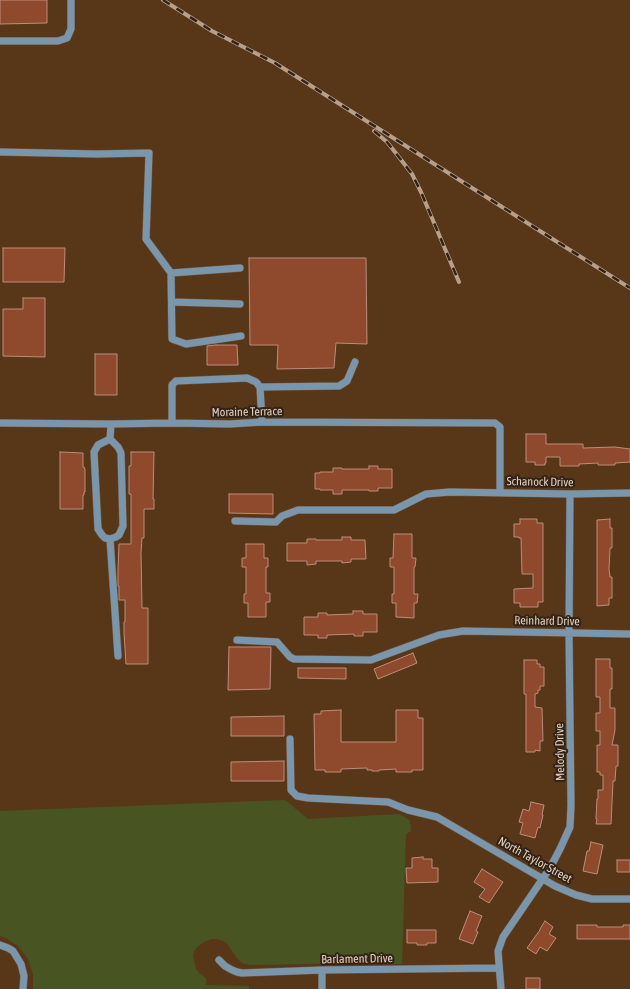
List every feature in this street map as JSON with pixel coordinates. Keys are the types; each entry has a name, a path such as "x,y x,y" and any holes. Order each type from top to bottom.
{"street":[{"path":"0,41 58,41 67,38 71,29 71,0"},
{"path":"0,152 97,154 148,153 146,239 171,273 172,339 186,344 241,336"},
{"path":"171,273 240,268"},
{"path":"172,302 240,304"},
{"path":"260,387 339,386 347,381 355,362"},
{"path":"172,423 172,385 176,381 247,378 256,382 260,387 262,422"},
{"name":"Moraine Terrace","path":"0,423 495,423 500,428 500,492"},
{"path":"110,439 98,445 94,452 98,528 102,535 110,539 119,535 123,526 121,453 118,447 110,439 111,424"},
{"name":"Schanock Drive","path":"235,521 276,522 282,516 298,510 394,510 426,494 450,492 570,494 630,493"},
{"name":"Melody Drive","path":"500,989 498,950 503,937 550,868 570,827 570,494"},
{"path":"110,539 118,656"},
{"name":"Reinhard Drive","path":"237,640 277,642 290,657 294,659 371,660 438,635 463,631 630,634"},
{"name":"North Taylor Street","path":"290,739 291,790 297,796 308,798 388,802 408,810 437,817 542,879 576,895 592,899 630,899"},
{"path":"0,945 13,951 20,964 24,976 23,989"},
{"name":"Barlament Drive","path":"219,960 225,966 237,972 499,968"},
{"path":"322,970 322,989"}],"green space":[{"path":"285,800 308,819 400,814 410,821 411,831 406,834 402,964 359,963 250,965 242,963 223,941 212,939 198,946 194,951 193,956 196,969 206,978 206,985 249,986 249,989 33,989 33,975 28,959 18,946 0,936 0,811"}],"building":[{"path":"0,0 47,0 47,23 0,24"},
{"path":"3,248 65,248 64,282 3,282"},
{"path":"249,258 366,258 367,344 336,343 334,368 277,369 278,345 250,345"},
{"path":"23,298 45,298 45,357 3,356 3,309 23,309"},
{"path":"237,345 238,365 207,365 207,346"},
{"path":"95,354 117,354 117,395 95,395"},
{"path":"526,434 546,434 546,444 583,444 583,448 615,447 630,449 630,462 615,463 615,465 598,465 598,463 579,464 579,466 560,466 560,457 546,457 545,465 535,465 535,462 526,462"},
{"path":"60,452 83,453 85,492 83,495 83,509 60,509"},
{"path":"131,452 154,452 154,509 144,509 144,538 142,538 141,553 142,608 148,608 148,664 126,664 124,633 125,600 119,600 119,544 131,544 131,494 129,494 129,466 131,466"},
{"path":"369,466 378,466 378,469 392,469 392,488 378,488 378,491 342,490 342,494 333,494 333,490 315,489 315,473 333,472 333,468 369,469"},
{"path":"229,494 273,494 273,514 229,513"},
{"path":"520,519 537,519 537,523 543,523 543,602 538,602 538,607 520,607 520,603 514,603 514,589 533,588 533,574 522,574 521,538 514,537 514,524 520,524"},
{"path":"610,519 610,528 612,528 612,548 610,548 609,569 610,577 612,577 612,598 609,598 609,605 597,606 597,520"},
{"path":"394,534 412,534 412,558 416,558 414,567 414,594 418,594 417,603 414,603 414,618 396,617 396,603 392,603 392,594 394,594 394,567 390,567 390,558 393,558"},
{"path":"342,537 351,537 351,540 365,540 366,559 351,559 351,562 342,563 342,561 316,561 316,564 307,565 307,561 287,561 287,543 307,543 307,539 342,540"},
{"path":"246,544 264,544 264,558 268,558 268,567 266,567 266,593 270,593 270,602 266,602 266,617 248,617 248,603 244,603 244,594 246,594 246,567 242,567 242,558 246,558"},
{"path":"353,611 363,611 363,614 377,614 377,632 363,632 363,636 354,636 354,634 327,635 327,638 318,638 318,635 304,635 304,617 318,617 318,613 327,613 327,615 353,614"},
{"path":"229,647 271,647 270,689 228,690"},
{"path":"413,653 417,663 378,679 374,669"},
{"path":"596,659 610,659 610,668 612,668 610,708 615,708 615,730 612,745 618,745 618,766 616,766 615,781 613,781 611,824 596,824 598,790 603,790 603,775 600,775 600,772 597,772 597,745 600,745 600,731 596,731 596,713 600,713 600,697 596,697"},
{"path":"524,660 537,660 537,664 540,664 540,667 544,667 544,686 540,686 540,690 538,690 538,693 535,694 535,707 542,708 543,741 540,741 540,751 535,750 535,752 526,752 526,694 524,694"},
{"path":"298,668 346,668 346,679 298,678"},
{"path":"341,710 341,742 396,742 396,710 418,710 418,718 423,718 423,770 396,772 396,769 372,771 367,770 367,768 341,769 341,772 325,772 325,770 315,770 314,714 321,714 321,711"},
{"path":"284,716 284,736 231,736 231,717"},
{"path":"284,761 284,781 231,781 231,762"},
{"path":"531,802 544,805 540,828 538,827 535,838 520,834 523,823 519,822 523,809 529,811"},
{"path":"591,842 603,845 597,874 583,871 587,851 589,851"},
{"path":"423,857 423,859 432,859 432,868 438,868 438,882 407,883 406,868 412,868 412,858"},
{"path":"617,860 630,860 630,872 617,872"},
{"path":"482,869 503,882 489,903 479,897 485,889 474,882"},
{"path":"470,911 482,916 473,944 459,939"},
{"path":"545,921 553,927 549,934 556,938 547,951 540,947 536,954 527,948"},
{"path":"577,925 623,927 623,925 630,925 630,939 577,939"},
{"path":"407,930 436,930 436,943 417,945 417,943 407,943"},
{"path":"526,978 540,978 540,989 526,989"}],"railway":[{"path":"163,0 212,31 275,63 630,288"},
{"path":"374,131 387,142 412,174 459,282"}]}
